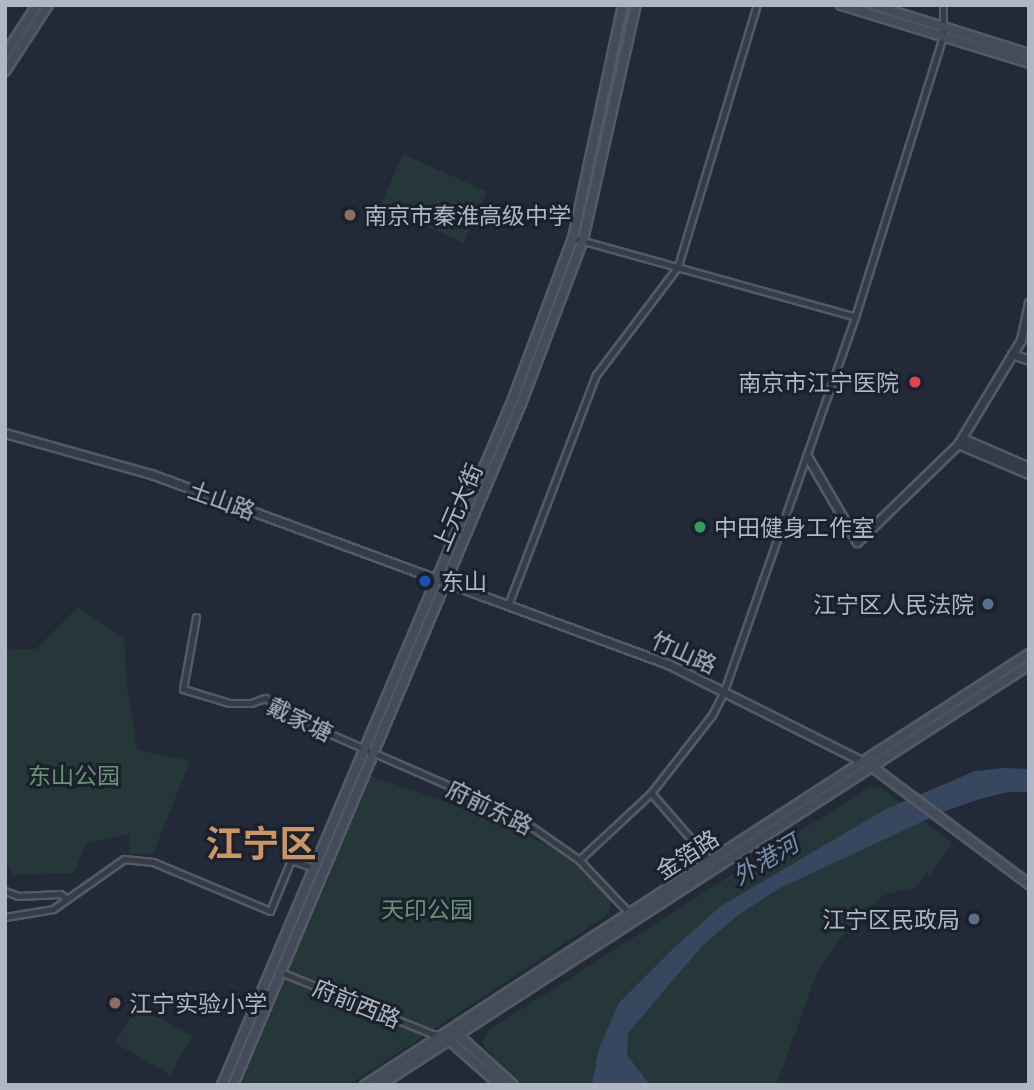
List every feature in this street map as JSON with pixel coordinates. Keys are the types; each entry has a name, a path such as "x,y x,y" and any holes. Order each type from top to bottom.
{"main road":[{"path":"5,55 37,5"},
{"path":"5,71 48,5"},
{"name":"上元大街","path":"222,1085 366,750 578,239 622,5"},
{"name":"上元大街","path":"233,1085 521,404 578,239 636,5"},
{"path":"841,5 1029,54"},
{"path":"873,5 1029,63"},
{"name":"金箔路","path":"380,1085 630,914 1029,654"},
{"name":"金箔路","path":"365,1085 446,1038 458,1035 1029,665"},
{"name":"竹山路","path":"864,762 1029,884"},
{"path":"458,1035 513,1085"},
{"path":"446,1038 500,1085"}],"street":[{"path":"508,605 596,375 678,266 757,5"},
{"path":"579,860 651,793 712,715 724,691 855,317 943,32 943,5"},
{"path":"578,239 855,317"},
{"path":"807,456 857,542 960,441 1021,340 1029,303"},
{"path":"1012,354 1029,360"},
{"name":"土山路","path":"5,433 151,474 435,580"},
{"path":"960,441 1029,467"},
{"path":"960,441 1029,474"},
{"name":"竹山路","path":"435,580 668,664 864,762"},
{"name":"戴家塘","path":"196,617 183,689 229,703 251,703 265,698 312,726 366,750"},
{"name":"府前东路","path":"366,750 512,813 579,860 630,914"},
{"path":"651,793 711,862"},
{"path":"5,917 53,909 124,859 153,862 270,911 291,860 314,868"},
{"path":"5,891 18,896 60,894 68,899"},
{"name":"府前西路","path":"272,968 446,1038"}],"green space":[{"path":"403,154 487,192 464,243 380,206"},
{"name":"东山公园","path":"78,607 124,639 127,687 137,750 190,761 153,854 129,854 130,834 87,843 74,873 13,875 5,858 5,650 36,649"},
{"name":"天印公园","path":"370,776 439,799 560,850 610,898 610,910 606,916 349,1085 237,1085"},
{"path":"868,788 883,789 952,843 930,875 927,872 917,887 884,895 853,922 818,970 776,1085 521,1085 484,1047 482,1041 490,1029"},
{"path":"138,1005 192,1036 170,1075 115,1043"}],"water":[{"path":"1029,769 1029,792 1008,792 945,811 778,889 737,916 703,945 628,1033 627,1055 650,1085 592,1085 599,1048 619,1003 721,906 886,809 975,771"}],"place":[{"name":"南京市秦淮高级中学","path":"350,215"},
{"name":"南京市江宁医院","path":"915,382"},
{"name":"中田健身工作室","path":"700,527"},
{"name":"东山","path":"425,581"},
{"name":"江宁区人民法院","path":"988,604"},
{"name":"江宁区民政局","path":"974,919"},
{"name":"江宁实验小学","path":"115,1003"}],"district":[{"name":"江宁区","path":"261,843"}],"water label":[{"name":"外港河","path":"765,859"}]}
